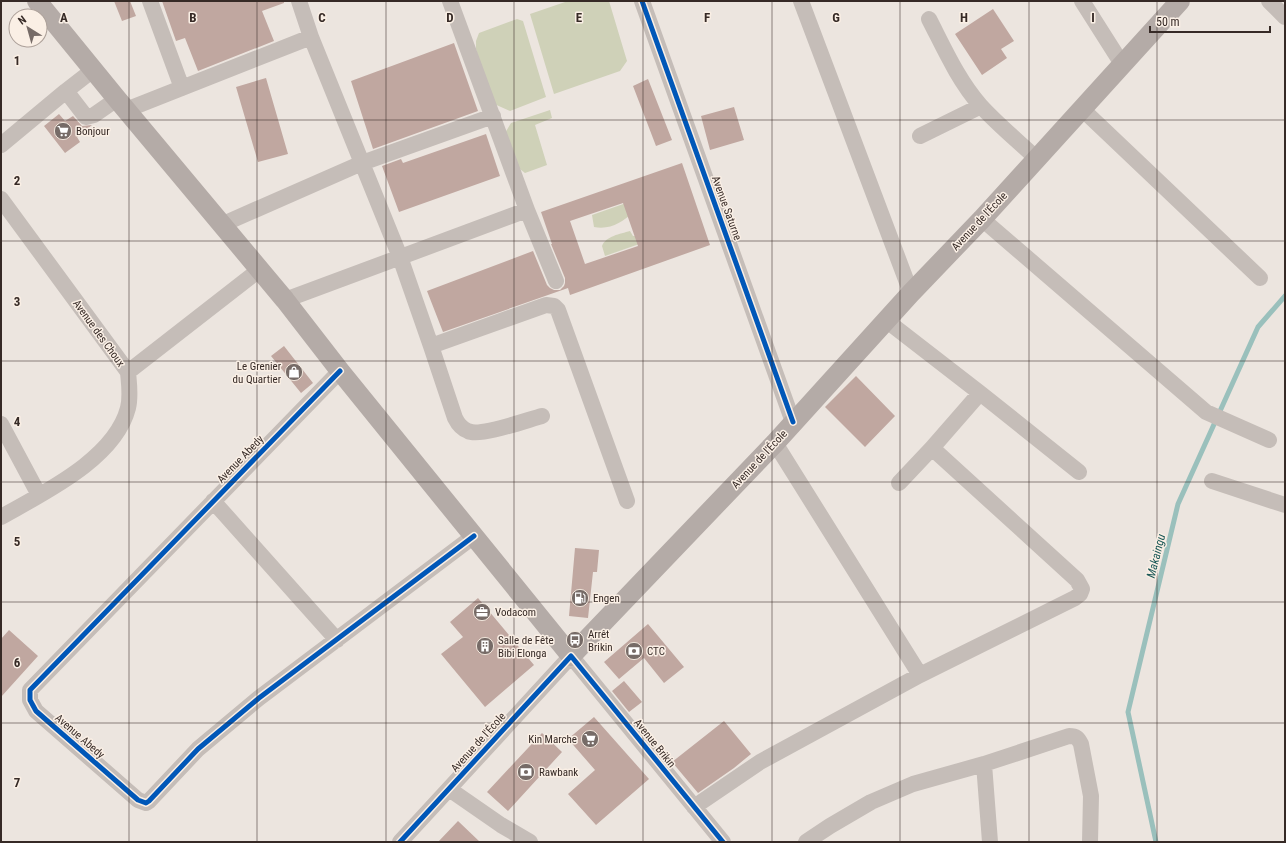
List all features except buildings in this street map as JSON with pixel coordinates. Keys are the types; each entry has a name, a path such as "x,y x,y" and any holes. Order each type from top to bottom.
{"main road":[{"path":"37,1 285,300 340,371 571,656"},
{"name":"Avenue de l'École","path":"571,656 775,442 887,321 911,292 982,218 1180,1"}],"street":[{"path":"150,1 182,88"},
{"path":"299,1 311,37 400,257 454,418 461,428 469,432 482,432 542,416"},
{"path":"450,1 527,210 556,281"},
{"name":"Avenue Saturne","path":"642,1 793,422"},
{"path":"801,1 911,292"},
{"path":"1082,1 1122,64"},
{"path":"1269,1 1285,17"},
{"path":"928,19 950,60 981,106 1036,158"},
{"path":"66,91 86,117 121,104 182,88 311,37"},
{"path":"1,145 93,70"},
{"path":"920,136 981,106"},
{"path":"1081,108 1260,278"},
{"path":"222,224 362,164 493,116"},
{"name":"Avenue des Choux","path":"1,199 128,372 259,270"},
{"path":"285,300 527,210"},
{"path":"982,218 1206,412 1269,440"},
{"path":"431,346 546,305 554,306 558,310 627,501"},
{"path":"887,321 1079,472"},
{"name":"Avenue Abedy","path":"340,371 30,690 30,700 36,711 138,800 146,803 198,749 259,698 474,536"},
{"path":"1,517 71,477 106,447 122,422 128,408 130,389 128,372"},
{"path":"899,483 980,393"},
{"path":"1,424 39,495"},
{"path":"775,442 920,675"},
{"path":"694,807 760,762 920,675 1075,598 1080,594 1082,589 1077,580 932,448"},
{"path":"1212,481 1285,505"},
{"path":"212,501 337,640"},
{"name":"Avenue de l'École","path":"400,842 571,656"},
{"name":"Avenue Brikin","path":"571,656 722,842"},
{"path":"806,842 871,802 913,784 984,764 1069,736 1074,736 1079,739 1081,744 1091,796 1090,842"},
{"path":"984,764 990,842"},
{"path":"449,789 501,825 530,842"}],"green space":[{"path":"568,1 609,1 627,61 620,71 554,94 530,14"},
{"path":"517,19 523,21 546,97 510,111 492,103 476,49 476,41 479,33"},
{"path":"550,110 552,118 535,125 547,165 525,173 516,166 505,133 511,123"},
{"path":"629,202 634,212 625,219 611,226 600,228 594,227 592,215"},
{"path":"630,231 633,236 636,236 645,242 605,256 602,246 607,240"}],"waterway":[{"name":"Makaingu","path":"1156,842 1128,712 1178,504 1258,327 1285,296"}],"cycle path":[{"path":"642,1 793,422"},
{"path":"340,371 30,690 30,700 36,711 138,800 146,803 198,749 259,698 474,536"},
{"path":"400,842 571,656 723,842"}],"place":[{"name":"Bonjour","path":"63,131"},
{"name":"Le Grenier du Quartier","path":"294,372"},
{"name":"Engen","path":"580,598"},
{"name":"Vodacom","path":"482,612"},
{"name":"Arrêt Brikin","path":"575,640"},
{"name":"Salle de Fête Bibi Elonga","path":"485,646"},
{"name":"CTC","path":"634,651"},
{"name":"Kin Marche","path":"590,739"},
{"name":"Rawbank","path":"526,772"}]}
